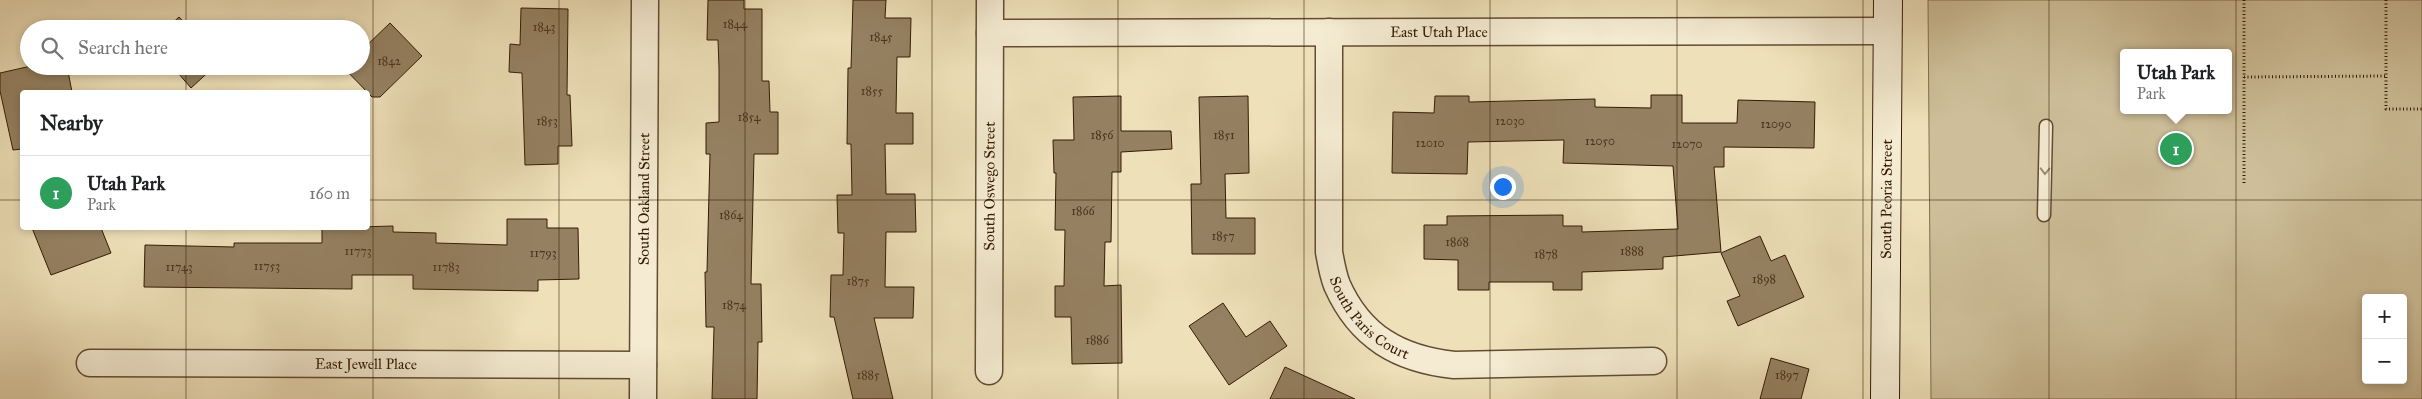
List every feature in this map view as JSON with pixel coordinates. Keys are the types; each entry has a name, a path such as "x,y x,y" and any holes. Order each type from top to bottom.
{"main road":[{"name":"South Peoria Street","path":"1885,399 1888,0"}],"street":[{"name":"South Oakland Street","path":"643,399 645,0"},
{"name":"South Oswego Street","path":"989,371 990,0"},
{"name":"East Utah Place","path":"990,33 1888,31"},
{"name":"South Paris Court","path":"1329,32 1328,252 1340,291 1352,313 1374,336 1396,351 1427,362 1454,365 1653,361"},
{"name":"East Jewell Place","path":"90,363 643,365"}],"lane":[{"path":"2044,215 2046,126"}],"path":[{"path":"2244,0 2244,184"},
{"path":"2386,0 2386,109 2422,109"},
{"path":"2244,77 2386,76"}],"shaded area":[{"path":"1928,0 2422,0 2422,399 1931,399"}],"building":[{"path":"708,0 744,0 744,9 762,9 762,81 769,81 770,112 778,112 778,154 754,154 751,284 761,284 762,342 758,342 757,399 712,399 714,327 706,327 705,272 707,272 710,154 706,154 706,123 719,122 719,68 718,40 707,40"},
{"path":"853,0 886,0 885,18 911,18 910,57 897,57 896,113 913,113 913,144 885,144 886,194 915,194 916,232 886,232 885,287 914,287 913,318 874,318 893,399 853,399 834,317 830,317 831,275 843,275 844,233 838,233 837,195 852,195 851,144 847,144 848,68 851,68"},
{"path":"521,8 568,9 567,95 570,95 572,146 558,146 558,164 525,165 522,73 509,72 510,44 520,45"},
{"path":"390,23 422,56 380,97 372,97 370,90 365,90 351,75 370,75 370,42"},
{"path":"20,68 20,75 69,75 72,90 20,90 20,149 13,150 0,91 0,73"},
{"path":"180,75 205,75 191,88"},
{"path":"1651,95 1682,95 1682,123 1737,123 1738,100 1815,102 1814,148 1724,147 1724,167 1714,167 1721,252 1663,257 1663,269 1582,272 1582,290 1553,290 1553,282 1489,282 1489,290 1458,290 1458,260 1424,259 1424,225 1447,225 1447,216 1563,215 1563,226 1582,226 1582,232 1678,229 1673,166 1563,163 1564,140 1468,142 1467,174 1392,173 1393,112 1434,113 1435,96 1469,96 1469,102 1595,99 1595,107 1651,108"},
{"path":"1121,96 1121,131 1171,131 1172,149 1121,152 1121,172 1112,172 1111,242 1105,242 1104,286 1121,285 1122,363 1072,364 1071,317 1055,317 1055,286 1064,286 1065,230 1055,230 1056,173 1054,173 1053,140 1074,140 1073,97"},
{"path":"1248,96 1249,173 1225,174 1226,218 1255,218 1255,254 1192,254 1191,184 1201,184 1199,97"},
{"path":"507,219 547,219 547,228 578,228 579,279 538,280 538,291 413,289 413,275 352,275 352,289 144,287 145,245 234,247 234,243 322,243 322,230 370,230 370,227 393,226 393,232 436,233 436,243 507,245"},
{"path":"33,230 102,230 111,253 51,275"},
{"path":"1760,236 1771,261 1785,255 1804,297 1738,326 1727,301 1740,296 1721,253"},
{"path":"1223,303 1246,337 1270,321 1287,346 1229,385 1189,326"},
{"path":"1771,358 1809,369 1801,399 1760,399"},
{"path":"1285,367 1355,399 1270,399"}],"place":[{"name":"Utah Park","path":"2176,149"}]}
